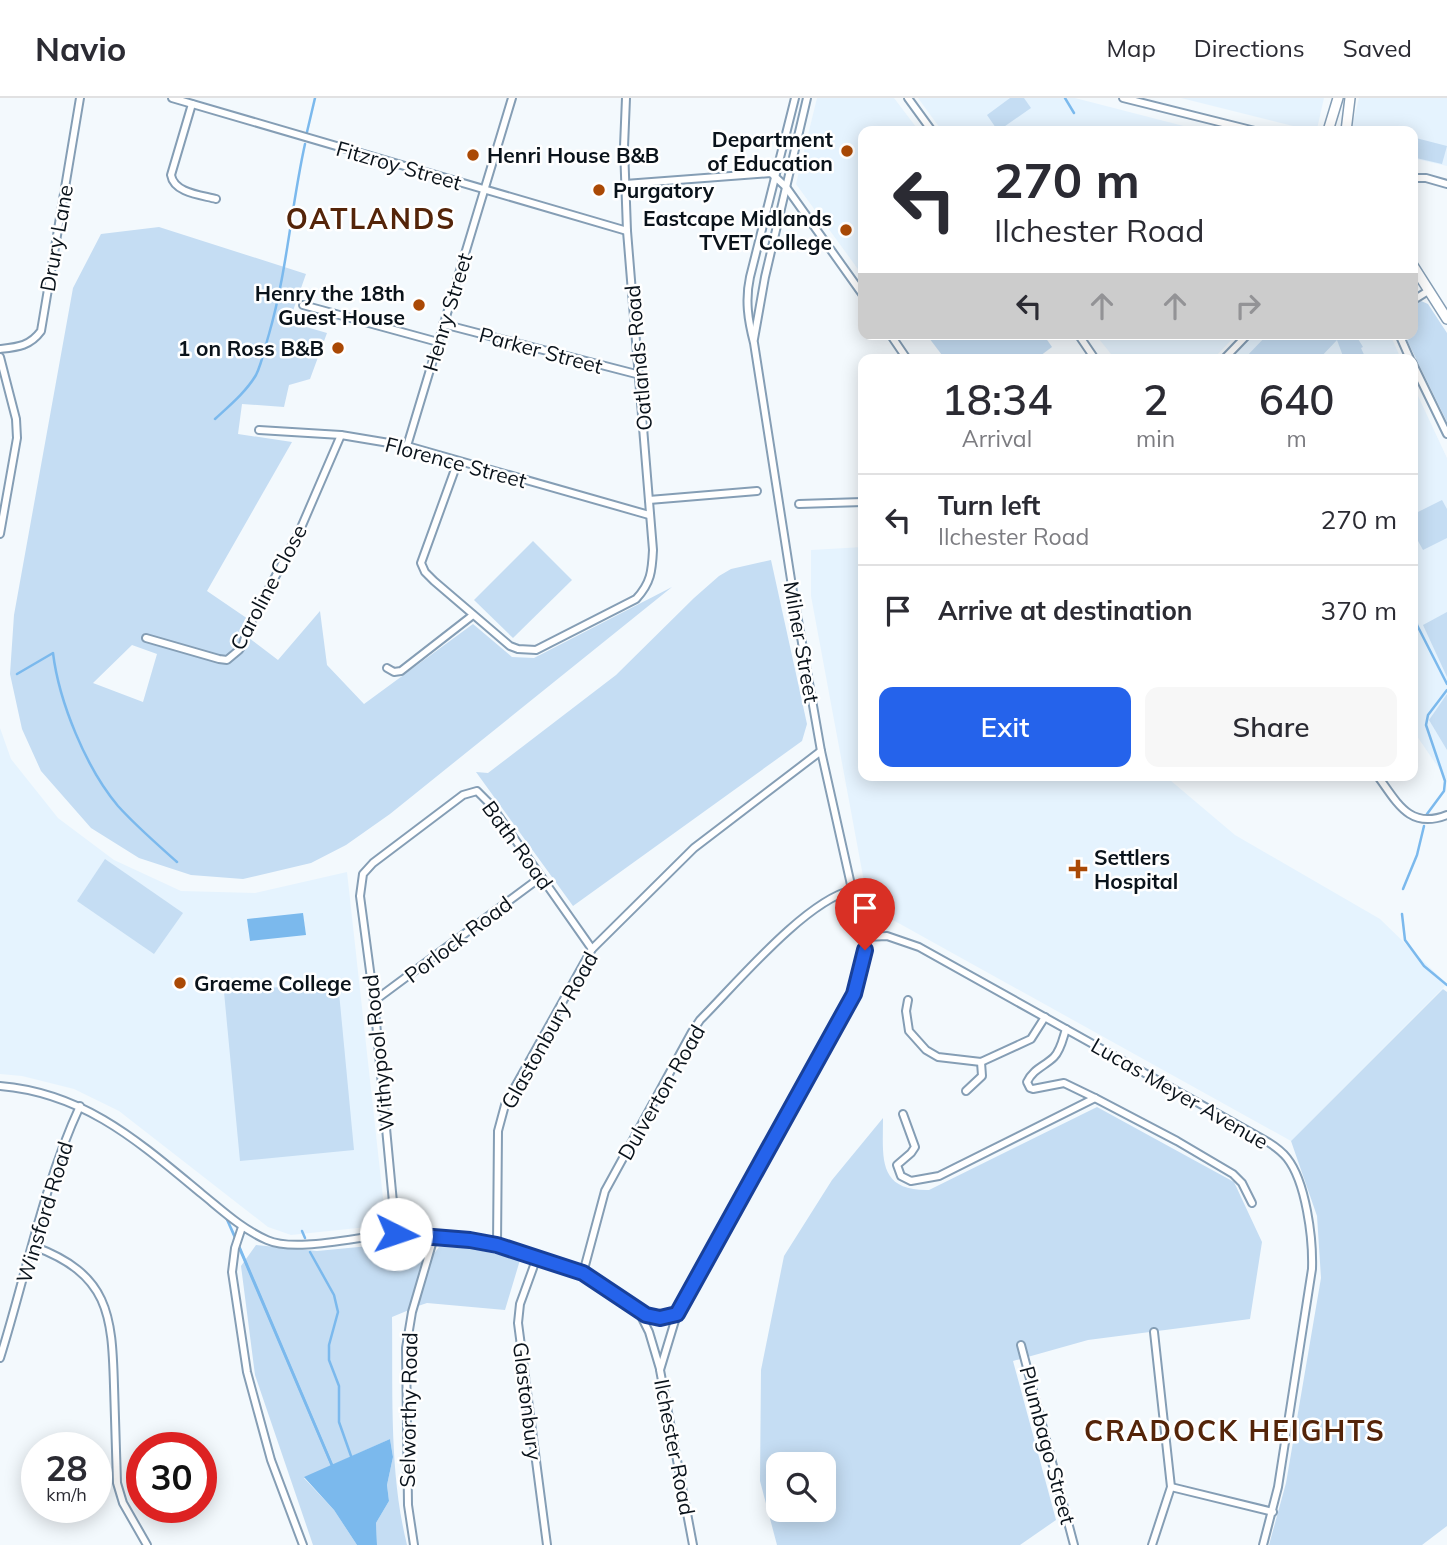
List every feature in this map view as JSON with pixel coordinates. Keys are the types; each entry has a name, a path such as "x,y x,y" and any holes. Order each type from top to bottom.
{"main road":[{"path":"1330,126 1338,98"},
{"path":"1347,126 1350,98"},
{"path":"1418,274 1447,319"}],"street":[{"name":"Drury Lane","path":"0,349 21,347 35,338 40,331 80,98"},
{"name":"Fitzroy Street","path":"172,98 627,231"},
{"name":"Henry Street","path":"407,446 512,98"},
{"name":"Oatlands Road","path":"473,615 510,646 536,650 636,599 652,577 653,550 627,231 626,98"},
{"name":"Milner Street","path":"795,98 747,291 747,316 754,343 821,751 860,925 866,937"},
{"name":"Milner Street","path":"754,343 765,277 807,98"},
{"path":"908,98 928,126"},
{"path":"1123,98 1235,126"},
{"path":"192,104 172,180 180,188 216,199"},
{"path":"625,184 766,172 776,176 858,288"},
{"path":"1418,178 1447,184"},
{"path":"1418,297 1428,291"},
{"path":"1434,300 1447,303"},
{"path":"303,305 438,342"},
{"name":"Parker Street","path":"443,324 640,375"},
{"path":"1229,354 1242,340"},
{"path":"0,358 16,419 17,438 0,534"},
{"path":"1418,375 1447,434"},
{"name":"Florence Street","path":"259,430 341,435 407,446 649,515"},
{"name":"Caroline Close","path":"146,638 219,659 227,660 239,650 300,530 341,435"},
{"path":"387,668 394,672 401,671 473,615 425,572 421,563 458,461"},
{"path":"649,500 757,491"},
{"path":"799,504 858,502"},
{"name":"Glastonbury Road","path":"497,1245 498,1131 505,1105 592,948 694,848 821,751"},
{"path":"1382,781 1400,805 1416,818 1427,820 1447,815"},
{"name":"Bath Road","path":"363,873 383,855 471,791 477,791 592,948"},
{"name":"Withypool Road","path":"363,873 360,896 374,1001 396,1234"},
{"name":"Porlock Road","path":"374,1001 541,877"},
{"name":"Dulverton Road","path":"583,1273 604,1191 692,1032 787,933 829,898 852,890"},
{"name":"Lucas Meyer Avenue","path":"866,937 887,936 919,947 1275,1147 1286,1156 1297,1178 1310,1227 1312,1269 1273,1512 1263,1545"},
{"name":"Ilchester Road","path":"693,1545 660,1370 677,1314 854,994 863,965 866,937"},
{"path":"908,1000 909,1031 926,1050 938,1057 981,1062 1031,1039 1045,1017"},
{"path":"1066,1029 1054,1057 1034,1072 1027,1085 1033,1089 1063,1083 1177,1141 1233,1174 1242,1183 1252,1203"},
{"path":"966,1091 982,1076 981,1062"},
{"path":"0,1086 42,1092 108,1121 242,1227 269,1241 284,1245 396,1234 497,1245 583,1273 639,1312 653,1318 677,1314"},
{"path":"903,1114 915,1147 897,1168 901,1176 911,1181 939,1176 1095,1098"},
{"name":"Winsford Road","path":"0,1358 65,1140 79,1107"},
{"path":"242,1227 235,1248 232,1272 247,1372 271,1460 303,1545"},
{"name":"Selworthy Road","path":"414,1545 408,1505 406,1348 412,1312 434,1237"},
{"path":"33,1246 82,1272 96,1288 106,1309 113,1348 117,1483 123,1503 147,1545"},
{"name":"Glastonbury","path":"536,1259 520,1304 518,1323 547,1545"},
{"path":"639,1312 649,1332 660,1370"},
{"path":"0,1325 10,1328"},
{"path":"1152,1545 1171,1487 1154,1332"},
{"name":"Plumbago Street","path":"1021,1345 1074,1545"},
{"path":"1171,1487 1273,1512"}],"shaded area":[{"name":"Eastcape Midlands TVET College","path":"817,98 894,98 915,126 858,126 858,269 796,184"},
{"path":"918,98 1075,98 1184,126 938,126"},
{"path":"1010,98 1024,98 1031,108 1005,126 995,126 987,115"},
{"path":"1181,98 1324,98 1318,126 1293,126"},
{"path":"1359,98 1447,98 1447,166 1418,159 1418,126 1352,126"},
{"path":"1418,139 1447,146 1442,164 1418,158"},
{"path":"159,227 306,274 289,322 327,333 310,379 289,385 284,407 242,404 238,434 292,442 207,591 248,619 241,632 278,660 320,611 327,665 364,704 473,624 512,657 534,658 672,587 390,814 346,845 311,863 243,879 191,875 139,858 91,828 41,771 22,729 10,674 14,615 73,288 101,234","holes":["132,645 157,654 143,702 93,683"]},
{"path":"1421,301 1428,304 1447,333 1447,422 1418,363 1418,354 1414,354 1407,340 1418,340 1418,303"},
{"path":"931,340 1047,340 1052,347 1043,354 941,354"},
{"path":"1100,340 1231,340 1218,354 1111,354"},
{"path":"1248,340 1393,340 1399,354 1236,354"},
{"path":"1262,340 1337,340 1324,354 1249,354"},
{"path":"1337,340 1359,340 1363,347 1364,354 1342,354"},
{"path":"1418,396 1447,458 1447,780 1418,738"},
{"path":"1442,500 1447,509 1447,538 1423,550 1418,541 1418,512"},
{"path":"533,541 572,580 513,638 474,600"},
{"name":"Settlers Hospital","path":"858,547 858,781 1171,781 1235,835 1380,919 1447,984 1291,1141 875,910 868,903 811,596 811,550"},
{"path":"771,560 807,724 802,741 573,906 476,772 488,773 616,675 719,576 731,569"},
{"path":"1447,612 1447,677 1423,625"},
{"path":"1447,694 1447,750 1429,720"},
{"name":"Graeme College","path":"0,728 11,759 58,818 114,860 181,891 255,893 347,872 386,1225 291,1235 268,1227 119,1111 74,1089 22,1076 0,1074"},
{"path":"105,859 183,913 154,954 77,901"},
{"path":"338,982 354,1150 240,1161 224,992"},
{"path":"1443,989 1447,992 1447,1526 1422,1545 1269,1545 1286,1483 1321,1278 1317,1216 1291,1141"},
{"path":"1097,1107 1234,1182 1262,1242 1250,1319 1088,1340 1013,1361 1056,1520 1020,1545 777,1545 771,1522 836,1522 836,1452 766,1452 766,1504 760,1481 761,1370 784,1256 832,1180 883,1118 886,1169 900,1185 929,1190"},
{"path":"390,1244 426,1246 409,1310 392,1317 395,1461 407,1545 377,1545 376,1523 389,1501 387,1485 393,1457 390,1439 304,1478 334,1510 357,1545 313,1545 255,1375 241,1266 256,1245 317,1251"},
{"path":"439,1247 470,1248 520,1260 505,1310 427,1303 418,1306 432,1256"}],"water":[{"path":"303,913 306,935 250,941 247,919"},
{"path":"390,1439 393,1457 387,1485 389,1501 376,1523 377,1545 357,1545 334,1510 304,1477"}],"waterway":[{"path":"307,132 315,98"},
{"path":"1065,98 1074,113"},
{"path":"215,419 247,387 262,360 280,287 305,144"},
{"path":"1418,627 1447,684"},
{"path":"17,674 53,653 68,713 95,773 118,806 177,862"},
{"path":"1427,814 1444,791 1445,781 1426,725 1428,715 1447,690"},
{"path":"1403,889 1417,855 1424,826"},
{"path":"1402,914 1405,940 1424,966 1447,985"},
{"path":"236,1239 225,1215 236,1240"},
{"path":"302,1231 305,1238"},
{"path":"238,1245 333,1468"},
{"path":"239,1246 332,1465"},
{"path":"310,1252 334,1295 338,1312 329,1345 329,1360 339,1386 339,1422 351,1456"}],"place":[{"name":"Department of Education","path":"847,151"},
{"name":"Henri House B&B","path":"473,155"},
{"name":"Purgatory","path":"599,190"},
{"name":"Eastcape Midlands TVET College","path":"846,230"},
{"name":"Henry the 18th Guest House","path":"419,305"},
{"name":"1 on Ross B&B","path":"338,348"},
{"name":"Settlers Hospital","path":"1078,869"},
{"name":"Graeme College","path":"180,983"}],"district":[{"name":"OATLANDS","path":"371,218"},
{"name":"CRADOCK HEIGHTS","path":"1235,1430"}],"route":[{"path":"396,1234 497,1245 583,1273 639,1312 653,1318 677,1314 854,994 865,950"}]}
